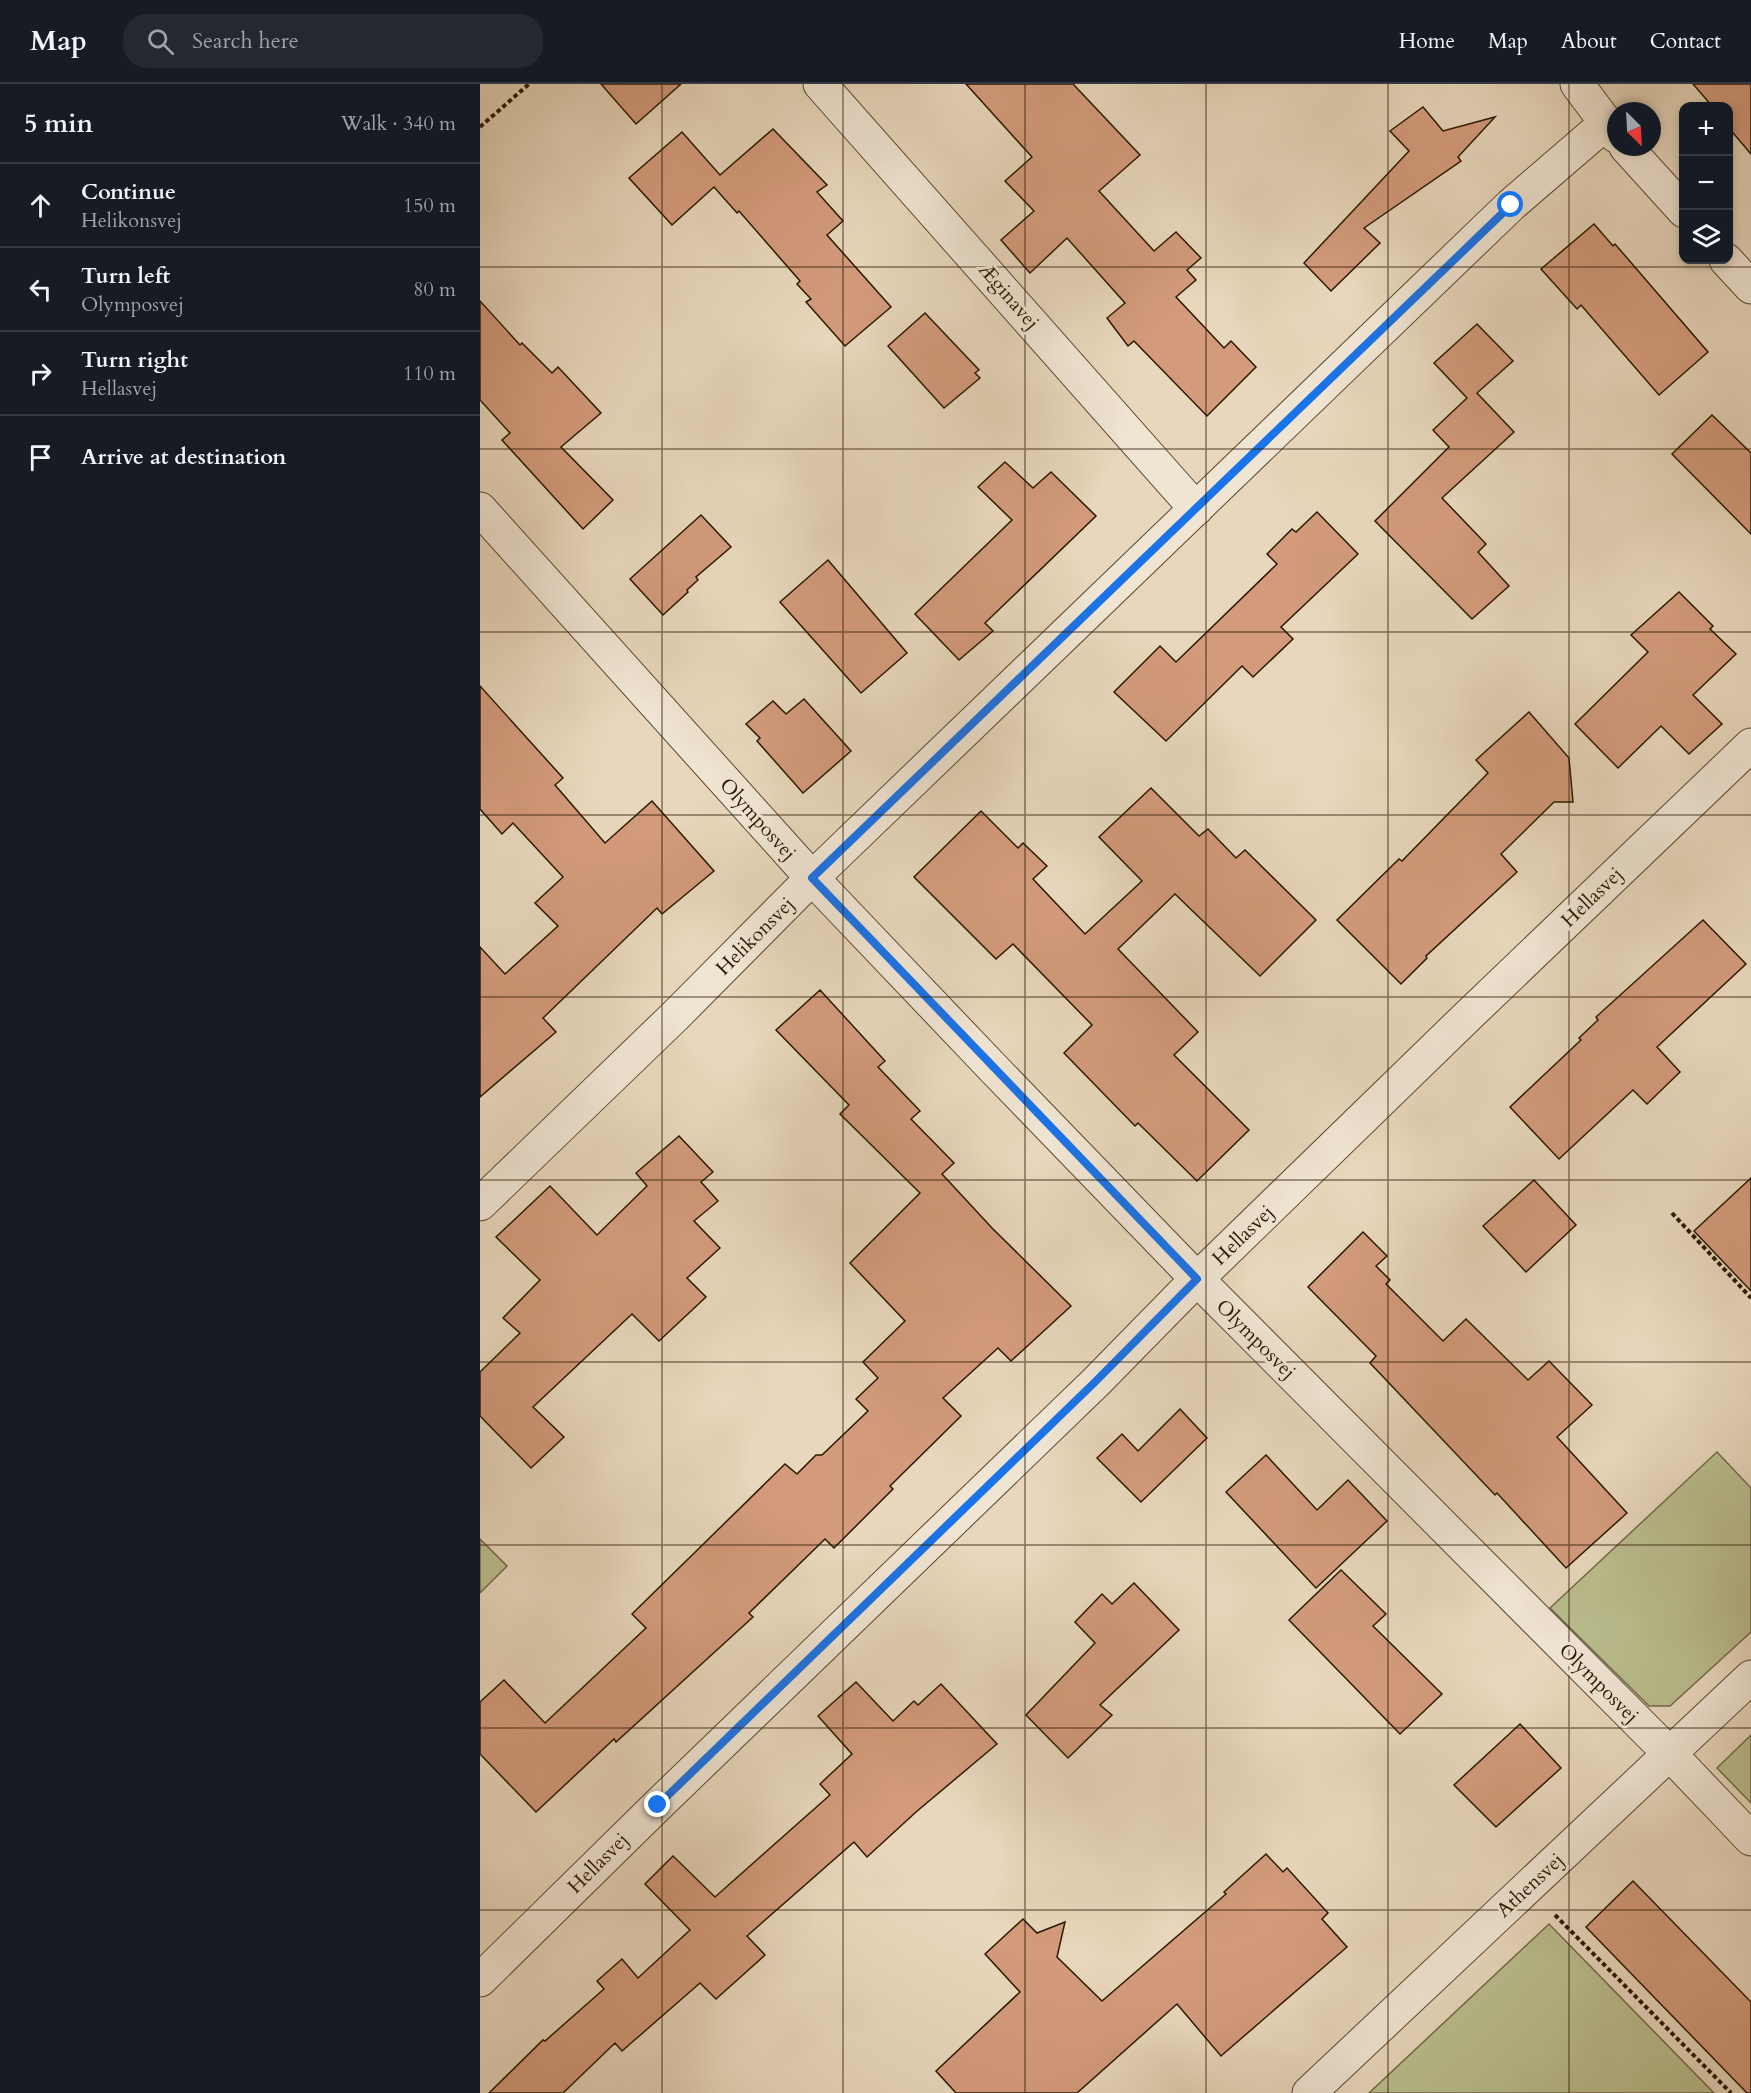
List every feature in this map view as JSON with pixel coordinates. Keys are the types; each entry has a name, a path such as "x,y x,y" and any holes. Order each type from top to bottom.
{"street":[{"name":"Æginavej","path":"820,84 1197,509"},
{"path":"1577,84 1607,123"},
{"name":"Helikonsvej","path":"480,1204 675,1016 812,878 1511,205 1607,141"},
{"path":"1634,156 1681,210"},
{"path":"1730,264 1751,287"},
{"name":"Olymposvej","path":"480,510 812,878 1197,1279 1751,1839"},
{"name":"Hellasvej","path":"480,1980 1095,1382 1197,1279 1751,745"},
{"name":"Athensvej","path":"1309,2093 1751,1677"}],"path":[{"path":"480,127 529,84"},
{"path":"1672,1213 1751,1298"},
{"path":"1527,1887 1731,2093"}],"green space":[{"path":"1717,1452 1751,1488 1751,1632 1670,1706 1649,1706 1550,1608"},
{"path":"480,1539 507,1566 480,1593"},
{"path":"1751,1735 1751,1803 1717,1768"},
{"path":"1549,1924 1714,2093 1369,2093"}],"building":[{"path":"601,84 681,84 636,124"},
{"path":"966,84 1073,84 1140,155 1099,191 1154,251 1176,232 1201,258 1187,270 1196,280 1176,297 1224,348 1231,341 1256,367 1207,416 1134,341 1128,346 1107,318 1125,303 1067,238 1030,273 1001,240 1034,211 1005,181 1032,157"},
{"path":"1693,84 1751,84 1751,154 1733,133 1733,102 1709,102"},
{"path":"1423,107 1443,131 1495,117 1458,157 1461,161 1364,228 1380,243 1331,291 1304,263 1409,151 1390,131"},
{"path":"773,129 827,185 817,192 843,221 827,235 891,307 845,346 806,302 811,299 797,284 800,281 739,211 737,213 714,187 672,225 629,178 682,132 720,175"},
{"path":"1594,224 1613,246 1615,244 1708,352 1659,395 1581,305 1577,309 1541,269"},
{"path":"480,301 520,345 522,343 552,373 558,367 601,413 561,447 613,500 583,529 502,440 510,433 480,400"},
{"path":"925,313 979,370 975,373 980,378 944,408 888,346"},
{"path":"1477,324 1513,361 1477,393 1514,432 1442,498 1486,544 1478,552 1509,586 1472,619 1375,521 1449,447 1433,430 1467,398 1434,363"},
{"path":"1712,415 1751,453 1751,534 1672,454"},
{"path":"1005,462 1033,488 1051,472 1096,516 985,623 993,631 959,660 915,614 1012,520 978,487"},
{"path":"1317,512 1358,554 1281,627 1293,639 1253,677 1242,666 1166,741 1114,692 1160,646 1176,662 1277,564 1267,554 1292,529 1296,532"},
{"path":"701,515 731,547 696,577 698,580 687,590 688,592 663,615 630,579"},
{"path":"828,560 907,653 861,693 780,602"},
{"path":"1679,592 1713,626 1710,629 1736,654 1693,695 1722,724 1689,754 1661,726 1618,768 1575,724 1648,652 1631,635"},
{"path":"480,686 563,778 555,785 605,843 652,801 714,871 662,914 657,908 543,1018 556,1032 480,1097 480,947 505,974 558,926 535,903 563,877 513,823 502,834 480,809"},
{"path":"804,699 851,751 803,793 757,741 760,738 746,724 773,701 786,714"},
{"path":"1529,712 1569,758 1573,802 1554,802 1501,854 1517,872 1426,956 1427,958 1401,984 1337,920 1399,859 1402,861 1488,773 1476,760"},
{"path":"1151,788 1199,836 1208,829 1236,858 1245,850 1316,920 1260,976 1175,894 1118,949 1198,1032 1174,1055 1249,1130 1197,1181 1138,1123 1135,1126 1064,1053 1092,1025 1013,944 996,959 914,877 981,811 1018,848 1023,843 1047,866 1033,879 1085,934 1142,881 1099,837"},
{"path":"1703,920 1746,964 1657,1047 1680,1072 1647,1104 1633,1090 1559,1159 1510,1107 1581,1040 1579,1038 1598,1020 1596,1017"},
{"path":"820,990 885,1061 878,1067 920,1111 911,1119 954,1163 942,1174 992,1228 1071,1306 1011,1361 998,1348 943,1398 961,1416 890,1486 893,1489 834,1548 825,1539 749,1613 753,1617 616,1742 614,1739 536,1812 480,1754 480,1702 504,1680 545,1723 646,1628 632,1614 785,1464 797,1474 816,1455 822,1455 868,1411 856,1399 878,1378 863,1362 905,1321 850,1263 920,1193 840,1114 849,1105 776,1030"},
{"path":"679,1136 713,1172 701,1182 718,1201 694,1221 720,1248 687,1278 706,1297 659,1341 632,1314 533,1407 564,1437 531,1468 480,1416 480,1372 520,1333 503,1318 540,1280 496,1237 550,1186 597,1235 647,1186 636,1173"},
{"path":"1751,1178 1751,1291 1694,1231"},
{"path":"1534,1180 1576,1225 1526,1272 1483,1226"},
{"path":"1363,1232 1387,1256 1376,1266 1390,1280 1386,1284 1443,1341 1466,1319 1528,1380 1549,1361 1592,1405 1557,1437 1627,1513 1566,1568 1497,1493 1495,1495 1370,1363 1376,1356 1308,1287"},
{"path":"1180,1409 1207,1438 1141,1502 1097,1458 1122,1434 1138,1451"},
{"path":"1266,1455 1317,1510 1348,1480 1387,1521 1316,1588 1226,1492"},
{"path":"1341,1570 1386,1614 1373,1626 1442,1694 1400,1734 1289,1620"},
{"path":"1134,1583 1179,1630 1100,1705 1112,1715 1068,1758 1026,1715 1095,1643 1075,1622 1102,1594 1112,1604"},
{"path":"856,1682 893,1721 914,1701 918,1705 941,1684 997,1744 916,1812 867,1857 854,1842 747,1936 765,1955 716,1999 700,1983 622,2051 615,2043 563,2093 489,2093 543,2040 545,2041 604,1989 597,1981 622,1959 638,1978 690,1930 645,1884 673,1856 715,1897 830,1795 820,1784 852,1754 818,1716"},
{"path":"1520,1724 1561,1768 1496,1827 1454,1785"},
{"path":"1266,1854 1283,1872 1287,1868 1328,1913 1322,1919 1347,1947 1221,2056 1177,2004 1077,2093 956,2093 936,2071 1020,1992 985,1954 1023,1919 1037,1933 1065,1922 1057,1957 1102,2001 1226,1894 1224,1892"},
{"path":"1633,1881 1751,2002 1751,2093 1747,2093 1586,1927"}],"route":[{"path":"658,1805 1095,1382 1197,1279 812,878 1511,205"}]}
